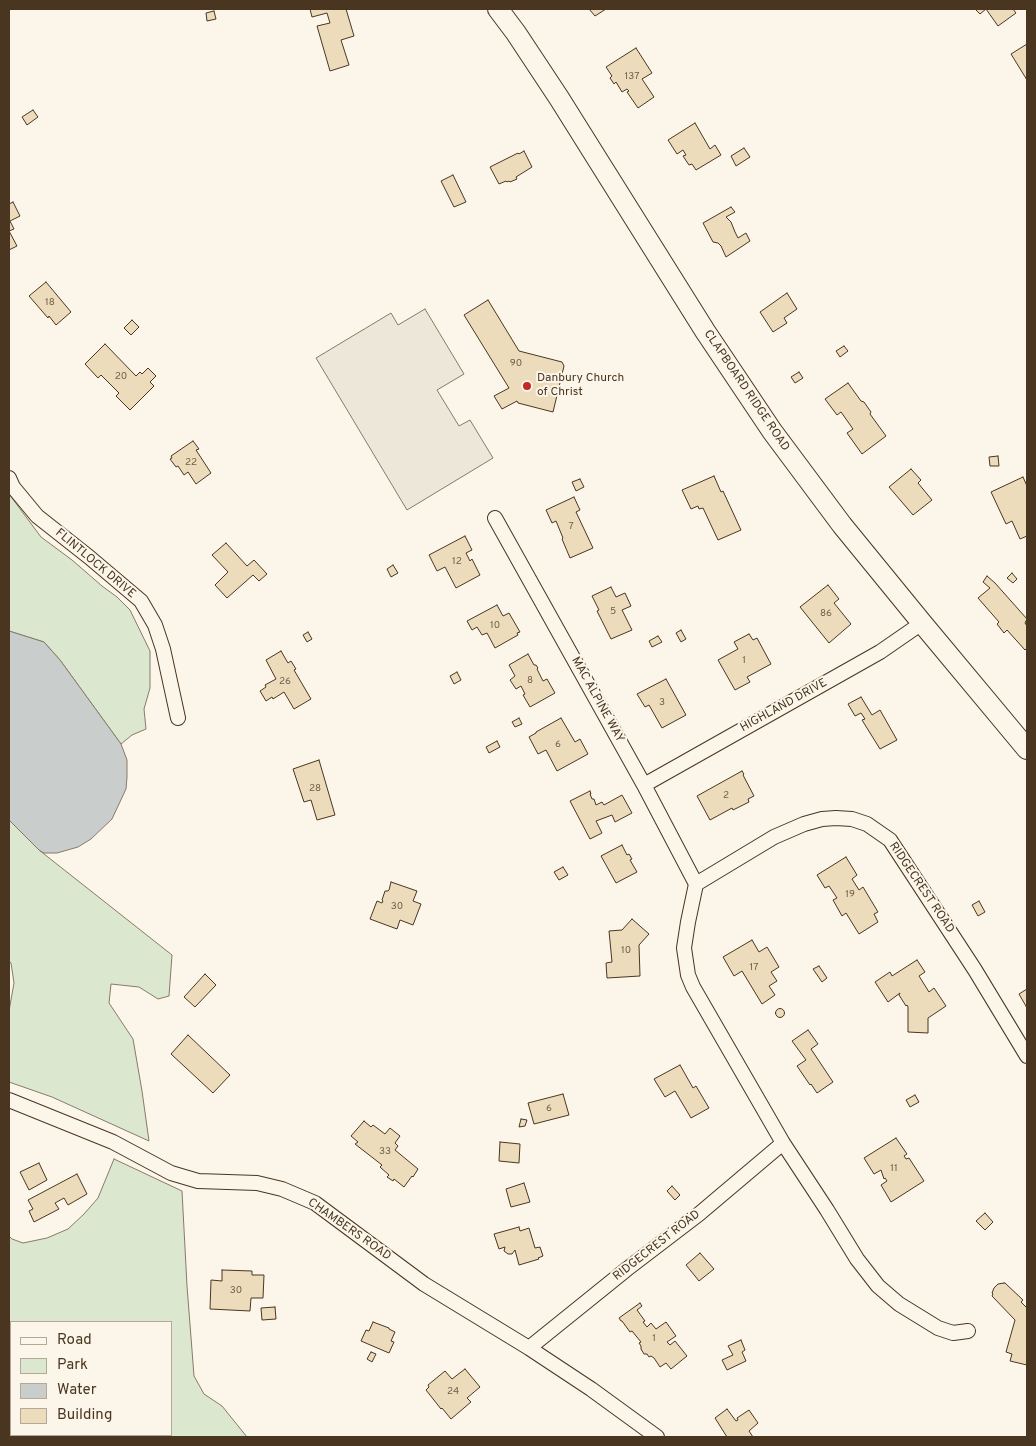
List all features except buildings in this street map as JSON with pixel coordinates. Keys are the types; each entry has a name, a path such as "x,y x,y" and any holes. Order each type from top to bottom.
{"main road":[{"name":"CLAPBOARD RIDGE ROAD","path":"498,9 559,98 700,323 772,431 842,525 1027,749"}],"street":[{"name":"FLINTLOCK DRIVE","path":"9,478 13,487 37,516 140,601 155,625 163,649 178,718"},
{"name":"MAC ALPINE WAY","path":"495,518 644,784 696,884"},
{"name":"HIGHLAND DRIVE","path":"644,784 880,652 922,623"},
{"name":"RIDGECREST ROAD","path":"696,884 774,837 804,824 822,819 836,818 852,819 867,824 890,840 970,962 1027,1056"},
{"path":"696,884 684,948 688,975 693,987 783,1143 857,1259 878,1286 899,1304 938,1328 953,1333 968,1331"},
{"name":"CHAMBERS ROAD","path":"9,1100 112,1142 171,1173 198,1181 257,1183 282,1189 315,1204 424,1284 530,1348 591,1389 656,1437"},
{"name":"RIDGECREST ROAD","path":"530,1348 626,1269 699,1214 783,1143"}],"green space":[{"path":"9,494 41,537 72,560 130,610 150,651 150,688 144,709 146,729 132,735 121,744 60,660 44,642 9,631"},
{"path":"9,820 39,850 172,955 169,996 158,999 139,987 111,984 109,1003 133,1039 149,1141 52,1097 9,1082 9,1011 14,983 11,963 9,961"},
{"path":"114,1159 182,1191 194,1376 204,1394 222,1406 247,1437 9,1437 9,1236 23,1243 47,1238 68,1229 98,1198"}],"shaded area":[{"path":"425,309 464,374 437,390 459,426 470,420 493,458 407,510 316,358 391,313 398,325"}],"water":[{"path":"9,631 44,642 60,660 121,744 127,760 126,789 112,819 91,839 78,847 57,853 44,853 39,850 9,820"}],"place":[{"name":"Danbury Church of Christ","path":"527,386"}]}
